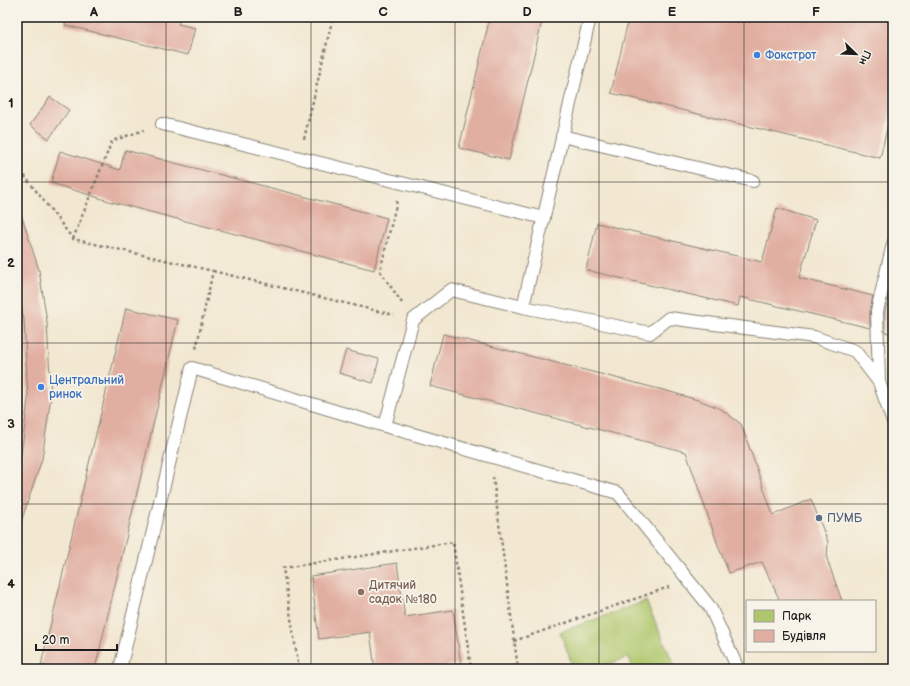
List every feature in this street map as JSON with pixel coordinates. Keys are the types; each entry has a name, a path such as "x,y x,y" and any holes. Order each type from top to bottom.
{"lane":[{"path":"523,307 590,17"},
{"path":"162,124 544,218"},
{"path":"562,136 754,181"},
{"path":"879,382 878,312 893,244"},
{"path":"385,426 413,320 451,290 523,307 650,333 669,318 814,337 855,351 879,382 893,422"},
{"path":"120,669 192,368 618,494 710,607 738,669"}],"path":[{"path":"299,158 333,17"},
{"path":"73,239 112,141 162,124"},
{"path":"17,166 73,239 213,271 413,320"},
{"path":"402,183 380,271 413,320"},
{"path":"192,368 213,271"},
{"path":"490,457 518,669"},
{"path":"299,669 283,568 453,542 471,669"},
{"path":"514,640 688,580"}],"green space":[{"path":"646,601 676,669 633,669 629,657 594,669 574,669 560,632"}],"building":[{"path":"66,17 180,17 178,24 195,28 188,55 65,25"},
{"path":"490,17 543,17 509,160 459,148"},
{"name":"Фокстрот","path":"629,17 893,17 893,103 880,158 611,93"},
{"path":"50,97 69,110 49,139 30,125"},
{"path":"125,150 387,218 374,270 112,202 51,183 60,151 120,170"},
{"path":"777,208 816,220 799,278 873,296 870,311 870,328 740,297 738,306 586,270 597,223 762,262"},
{"path":"21,214 39,270 47,322 51,396 42,459 21,522 17,521 17,465 21,456 28,399 24,320 17,287 17,215"},
{"path":"888,299 893,301 893,334 885,332 885,312"},
{"path":"126,308 178,320 95,669 59,669 41,665"},
{"path":"443,334 667,391 701,401 721,409 741,424 773,515 811,499 828,542 827,559 842,600 780,600 762,562 729,573 686,452 430,386"},
{"path":"346,350 379,359 373,383 339,373"},
{"path":"397,563 405,617 453,610 461,664 427,669 375,669 370,632 319,639 311,576"}],"place":[{"name":"Фокстрот","path":"757,55"},
{"name":"Центральний ринок","path":"41,387"},
{"name":"ПУМБ","path":"819,518"},
{"name":"Дитячий садок №180","path":"361,592"}]}
